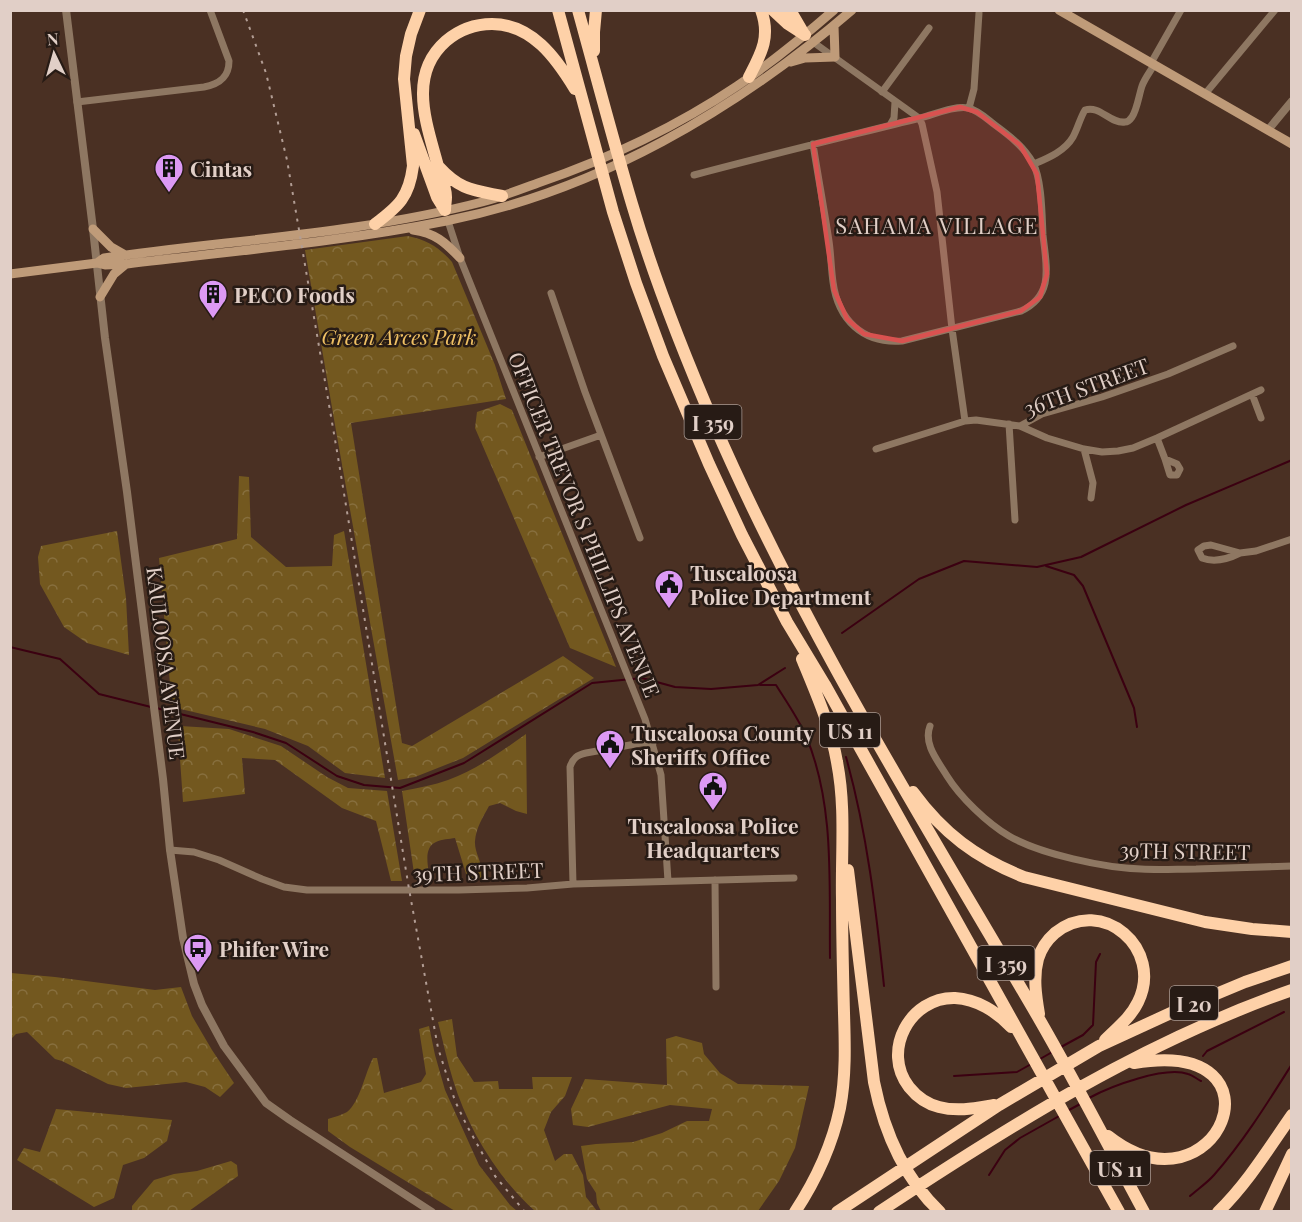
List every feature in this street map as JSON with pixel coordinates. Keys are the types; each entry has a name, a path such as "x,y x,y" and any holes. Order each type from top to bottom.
{"highway":[{"path":"375,224 398,205 409,189 413,166 404,79 411,34 420,10"},
{"name":"I 359","path":"558,10 616,220 663,356 742,535 787,622"},
{"name":"I 359","path":"578,10 632,205 647,249 678,337 748,497 807,616 911,802 1043,1025 1096,1124"},
{"path":"594,67 596,10"},
{"path":"749,77 762,52 766,37 765,21 761,10"},
{"path":"773,10 809,39"},
{"path":"790,10 809,39"},
{"path":"446,216 446,195 431,142 422,95 425,72 441,45 453,35 483,24 514,27 541,44 582,100"},
{"path":"409,121 446,216"},
{"path":"438,166 454,182 468,189 502,196"},
{"path":"787,622 829,729 840,786 843,840 844,1083 840,1107 827,1152 817,1175 795,1212"},
{"name":"US 11","path":"787,622 825,685 1119,1212"},
{"path":"885,755 927,811 944,828 961,843 1002,868 1046,883 1205,922 1292,932"},
{"path":"843,840 874,1082 886,1128 896,1151 911,1178 940,1212"},
{"path":"1043,1025 1036,993 1036,967 1049,938 1061,928 1083,921 1099,921 1114,926 1127,935 1137,947 1143,964 1144,985 1132,1011 1099,1046"},
{"name":"I 20","path":"837,1212 999,1105 1099,1046 1245,982 1292,966"},
{"name":"I 20","path":"879,1212 986,1142 1121,1065 1212,1021 1292,990"},
{"path":"999,1105 954,1109 931,1104 918,1096 907,1085 898,1064 898,1047 902,1033 910,1019 927,1005 957,998 981,1005 993,1012 1010,1025 1024,1043"},
{"path":"1121,1065 1160,1060 1181,1062 1202,1070 1214,1082 1222,1097 1223,1129 1215,1146 1204,1159"},
{"path":"1218,1212 1235,1194 1292,1115"},
{"path":"1096,1124 1125,1152 1152,1168"},
{"name":"US 11","path":"1096,1124 1144,1212"},
{"path":"1265,1212 1292,1154"}],"main road":[{"path":"346,233 375,224 446,216 515,203 595,174 656,145 745,93 785,63 834,10"},
{"path":"10,273 97,263 105,265 126,259 405,228 446,216 560,175 653,135 834,26 852,10"},
{"path":"1059,10 1292,144"},
{"path":"785,63 806,58 835,57 834,26"},
{"path":"405,228 434,235 447,244 460,258"},
{"path":"93,229 126,259"},
{"path":"100,297 126,259"}],"street":[{"name":"KAULOOSA AVENUE","path":"66,10 105,338 153,698 170,850 183,938 194,984 212,1026 237,1065 266,1103 432,1212"},
{"path":"77,102 204,87 220,82 226,77 229,61 210,10"},
{"path":"1034,164 1055,154 1067,145 1085,110 1097,110 1123,123 1129,121 1133,116 1142,86 1152,64 1181,10"},
{"path":"1205,94 1275,10"},
{"path":"969,108 974,89 980,13"},
{"path":"882,92 929,28"},
{"path":"809,39 919,118 937,192 965,421"},
{"path":"1268,130 1292,101"},
{"path":"890,125 894,118 896,102"},
{"path":"694,175 813,144 960,107 969,108 1014,140 1034,164 1038,182 1046,267 1044,290 1035,303 1021,311 952,329 902,341 886,341 864,334 852,325 839,305 833,282 813,144"},
{"name":"OFFICER TREVOR S PHILLIPS AVENUE","path":"446,216 460,258 645,719 662,775 668,881"},
{"path":"550,293 600,435 640,538"},
{"name":"36TH STREET","path":"1020,426 1042,414 1102,397 1168,374 1233,346"},
{"name":"36TH STREET","path":"1020,426 1047,438 1084,449 1102,452 1118,451 1133,448 1157,438 1261,390"},
{"path":"1252,394 1261,418"},
{"path":"876,449 965,421 976,420 1020,426"},
{"path":"1009,424 1015,520"},
{"path":"539,457 600,435"},
{"path":"1157,438 1165,459"},
{"path":"1084,449 1092,483 1091,498"},
{"path":"1240,553 1211,545 1198,550 1202,558 1209,561 1256,551 1292,539"},
{"name":"39TH STREET","path":"930,726 928,741 955,789 1007,835 1028,845 1095,863 1140,870 1292,866"},
{"path":"573,884 570,767 572,762 578,755 586,753 653,743"},
{"name":"39TH STREET","path":"170,850 194,852 284,887 308,890 461,890 573,884 794,878"},
{"path":"715,880 716,987"}],"highlighted area":[{"path":"960,107 977,112 1020,145 1037,174 1047,274 1040,297 1021,311 902,341 864,334 847,319 834,290 813,144"}],"green space":[{"name":"Green Arces Park","path":"408,236 432,245 452,262 495,365 506,399 351,423 402,743 412,746 563,656 594,678 463,758 415,777 398,780 305,250"},
{"path":"500,404 512,410 616,667 570,648 475,428 477,412"},
{"path":"239,476 249,477 251,537 286,567 332,566 334,535 344,531 385,778 345,773 308,746 265,729 172,707 159,558 237,539"},
{"path":"117,531 126,598 129,655 87,643 64,627 40,584 38,557 41,546"},
{"path":"180,726 229,729 281,746 327,777 348,788 387,791 402,881 391,881 376,821 342,808 275,760 242,758 245,794 183,802 178,730"},
{"path":"526,734 527,814 500,803 489,806 478,827 475,841 482,869 481,878 470,880 467,877 455,838 441,840 432,845 427,859 430,881 415,880 402,791 437,783 469,771"},
{"path":"11,973 155,990 181,987 192,1016 234,1083 220,1097 205,1087 186,1082 126,1088 108,1084 55,1059 27,1032 16,1034 11,1039"},
{"path":"452,1019 457,1056 474,1082 498,1081 499,1089 533,1089 532,1077 572,1077 565,1096 551,1112 544,1130 555,1161 564,1154 572,1154 583,1175 586,1197 597,1211 535,1211 496,1168 467,1116 451,1073 438,1022"},
{"path":"429,1026 445,1090 479,1165 517,1211 455,1211 350,1147 328,1131 328,1119 347,1112 352,1107 373,1058 377,1058 384,1093 421,1082 426,1074 419,1029"},
{"path":"676,1036 702,1043 704,1054 720,1073 738,1084 809,1086 795,1148 779,1181 758,1211 601,1211 597,1203 596,1193 587,1179 581,1146 633,1142 662,1133 687,1121 709,1121 712,1109 670,1105 588,1127 573,1125 571,1109 585,1079 667,1085 666,1039"},
{"path":"56,1109 172,1120 167,1141 144,1158 123,1165 114,1198 94,1207 17,1160 24,1148 40,1152"},
{"path":"231,1161 237,1165 238,1176 189,1211 132,1211 132,1206 154,1180"}],"waterway":[{"path":"842,633 919,579 964,561 1037,567 1081,557 1186,505 1292,460"},
{"path":"1046,566 1074,575 1083,586 1134,708 1137,727"},
{"path":"10,647 60,659 99,694 151,707"},
{"path":"156,708 253,732 286,743 337,776 364,785 400,788 464,763 592,683 642,678 675,687 711,689 758,685 785,668"},
{"path":"760,685 776,685 792,710 806,736 822,789 830,873 830,958"},
{"path":"846,757 865,842 884,986"},
{"path":"1061,1047 1083,1035 1093,1025 1096,962 1100,954"},
{"path":"1203,1056 1207,1051 1284,1012"},
{"path":"1040,1059 1054,1051"},
{"path":"954,1076 1017,1072 1033,1063"},
{"path":"1190,1196 1211,1178 1235,1149 1292,1064"},
{"path":"1089,1098 1124,1083 1152,1075 1178,1072 1201,1081"},
{"path":"1069,1110 1082,1103"},
{"path":"989,1175 1005,1150 1020,1138 1061,1115"}],"railway":[{"path":"243,10 266,73 287,160 409,889 438,1048 455,1101 467,1126 495,1176 525,1212"}],"place":[{"name":"Cintas","path":"169,194"},
{"name":"PECO Foods","path":"213,320"},
{"name":"Tuscaloosa Police Department","path":"669,610"},
{"name":"Tuscaloosa County Sheriffs Office","path":"610,770"},
{"name":"Tuscaloosa Police Headquarters","path":"713,812"},
{"name":"Phifer Wire","path":"198,974"}],"district":[{"name":"SAHAMA VILLAGE","path":"937,225"}]}
